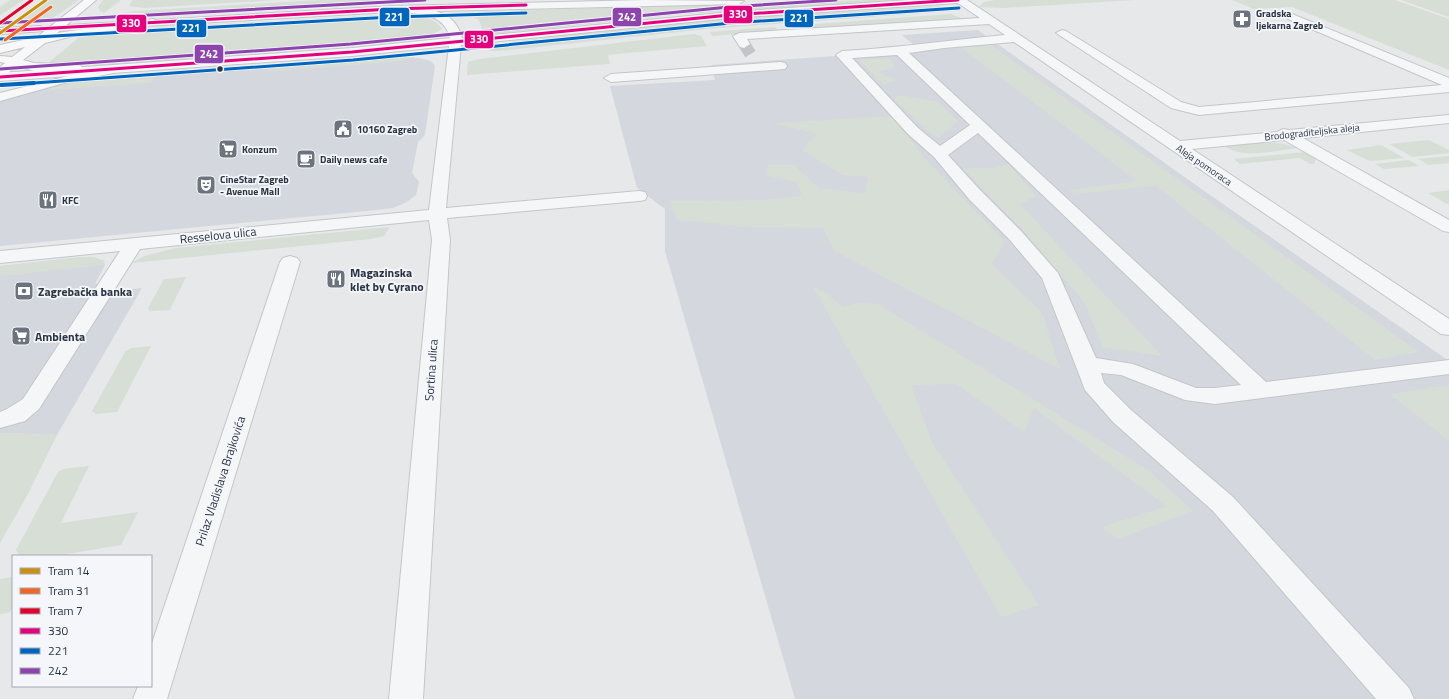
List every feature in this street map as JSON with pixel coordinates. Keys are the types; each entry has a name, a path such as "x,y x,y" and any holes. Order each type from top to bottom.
{"main road":[{"path":"87,3 104,16 153,22"},
{"path":"0,49 55,28 87,3"},
{"path":"0,73 40,34 87,3"},
{"path":"0,42 40,34 153,22"},
{"path":"0,31 40,34"},
{"path":"0,58 12,62 46,68 108,70"},
{"path":"0,97 62,80 108,70"}],"street":[{"path":"392,9 438,0"},
{"path":"481,0 513,5"},
{"path":"55,28 392,9 772,0"},
{"path":"0,77 352,52 730,15 959,0"},
{"name":"Aleja pomoraca","path":"959,0 1449,329"},
{"path":"392,9 430,14 452,23 456,32 456,42"},
{"path":"1292,17 1449,83"},
{"path":"744,44 739,36 990,21"},
{"path":"352,52 429,39 443,33 452,23"},
{"path":"1062,33 1176,105 1199,111 1449,88"},
{"path":"1014,38 944,44 927,48 900,51 842,55 913,131 939,154 975,195 1015,235 1051,277 1087,364 1093,385 1122,416 1223,504 1397,699"},
{"name":"Sortina ulica","path":"406,699 441,240 437,214 456,42"},
{"path":"1036,52 1087,49"},
{"path":"900,51 1260,390"},
{"path":"352,52 426,55 439,59 452,70"},
{"path":"751,55 758,67"},
{"path":"611,78 781,66"},
{"path":"1242,108 1286,135 1449,227"},
{"name":"Brodograditeljska aleja","path":"1175,146 1449,118"},
{"path":"939,154 980,125"},
{"name":"Resselova ulica","path":"0,257 437,214 639,196"},
{"path":"0,420 16,415 31,404 134,243"},
{"name":"Prilaz Vladislava Brajkovića","path":"150,699 290,262"},
{"path":"1087,364 1125,369 1193,395 1215,396 1449,367"}],"shaded area":[{"path":"10,0 24,0 0,15 0,7"},
{"path":"50,0 79,0 53,18 22,20"},
{"path":"103,0 121,0 104,13 100,11 98,7"},
{"path":"133,0 276,0 143,8 129,6"},
{"path":"321,0 431,0 161,17 111,15 136,11"},
{"path":"866,0 918,0 683,14 484,35 479,20 465,12"},
{"path":"996,0 1136,0 1004,8 979,7 984,2"},
{"path":"1232,0 1395,0 1449,19 1449,70 1292,7 1254,9"},
{"path":"1401,0 1449,0 1449,17"},
{"path":"936,6 962,10 707,29 498,51 490,51 486,45 704,20"},
{"path":"400,14 418,15 429,18 438,24 442,29 422,38 387,43 101,65 47,64 83,34 115,30"},
{"path":"951,14 963,19 888,25 808,28 803,25"},
{"path":"775,27 778,31 712,36 710,32"},
{"path":"978,30 1200,188 1449,361 1449,699 795,699 665,251 665,209 637,188 610,86 715,80 711,65 920,50 902,35"},
{"path":"694,34 701,36 707,46 608,55 610,64 467,75 468,62 479,59"},
{"path":"991,45 1419,352 1375,360 1156,186 1075,194 1069,190 1137,181 960,47"},
{"path":"393,57 420,58 431,61 435,66 425,135 418,142 412,173 419,182 416,195 407,202 393,208 377,210 0,246 0,101 12,96 87,78 243,70 328,61"},
{"path":"415,57 402,61 267,72 270,68 328,61"},
{"path":"858,59 890,59 895,67 878,72 897,80 884,85"},
{"path":"157,76 150,83 50,90 40,87 87,78"},
{"path":"898,95 939,102 958,121 938,138 927,130 894,99"},
{"path":"892,116 923,156 1005,242 992,264 1042,313 1060,369 834,251 823,228 751,227 677,220 670,201 765,200 802,196 796,182 767,176 768,165 794,165 819,188 865,193 868,177 842,175 802,150 817,134 773,123"},
{"path":"1429,140 1449,150 1449,153 1413,157 1389,144"},
{"path":"1268,142 1298,148 1251,153 1233,150 1225,146"},
{"path":"1381,145 1404,158 1370,161 1347,150"},
{"path":"1305,152 1316,159 1314,164 1310,164 1300,158 1240,164 1234,159"},
{"path":"1449,156 1449,163 1429,165 1418,159"},
{"path":"1409,160 1419,166 1384,169 1375,164"},
{"path":"1008,164 1036,196 1020,204 1162,356 1103,347 1084,302 1021,228 962,168 994,168"},
{"path":"1449,190 1449,205 1428,193"},
{"path":"390,227 384,236 371,239 132,263 144,256 176,248"},
{"path":"93,257 104,261 105,265 95,284 121,281 115,291 142,288 57,435 0,433 0,266"},
{"path":"93,257 104,261 105,265 0,276 0,266"},
{"path":"186,277 170,310 149,311 148,308 164,279"},
{"path":"813,287 825,292 843,307 859,303 878,304 1148,470 1193,511 1118,539 1102,527 1166,506 1034,408 1024,432 956,384 911,385 932,442 1039,605 1001,617"},
{"path":"151,346 117,412 96,414 92,411 125,352 131,348"},
{"path":"1449,385 1449,441 1390,394"},
{"path":"0,433 57,435 28,494 0,543"},
{"path":"89,466 61,523 138,512 121,545 61,555 19,555 16,550 58,472 63,469"},
{"path":"12,577 12,608 10,612 0,614 0,579"}],"tunnel":[{"path":"744,44 751,55"}],"tram line":[{"name":"7","path":"0,23 32,0"},
{"name":"14","path":"0,33 46,0"},
{"name":"31","path":"5,40 51,7"}],"transit line":[{"name":"242","path":"0,23 425,0"},
{"name":"242","path":"0,69 351,44 729,7 836,0"},
{"name":"330","path":"0,77 352,52 730,15 958,0"},
{"name":"330","path":"0,31 392,9 526,5"},
{"name":"221","path":"1,85 353,60 731,23 959,8"},
{"name":"221","path":"0,39 392,17 526,13"}],"place":[{"name":"Gradska ljekarna Zagreb","path":"1242,19"},
{"name":"10160 Zagreb","path":"343,129"},
{"name":"Konzum","path":"228,149"},
{"name":"Daily news cafe","path":"306,159"},
{"name":"CineStar Zagreb - Avenue Mall","path":"206,185"},
{"name":"KFC","path":"48,200"},
{"name":"Magazinska klet by Cyrano","path":"336,279"},
{"name":"Zagrebačka banka","path":"24,291"},
{"name":"Ambienta","path":"21,336"}]}
